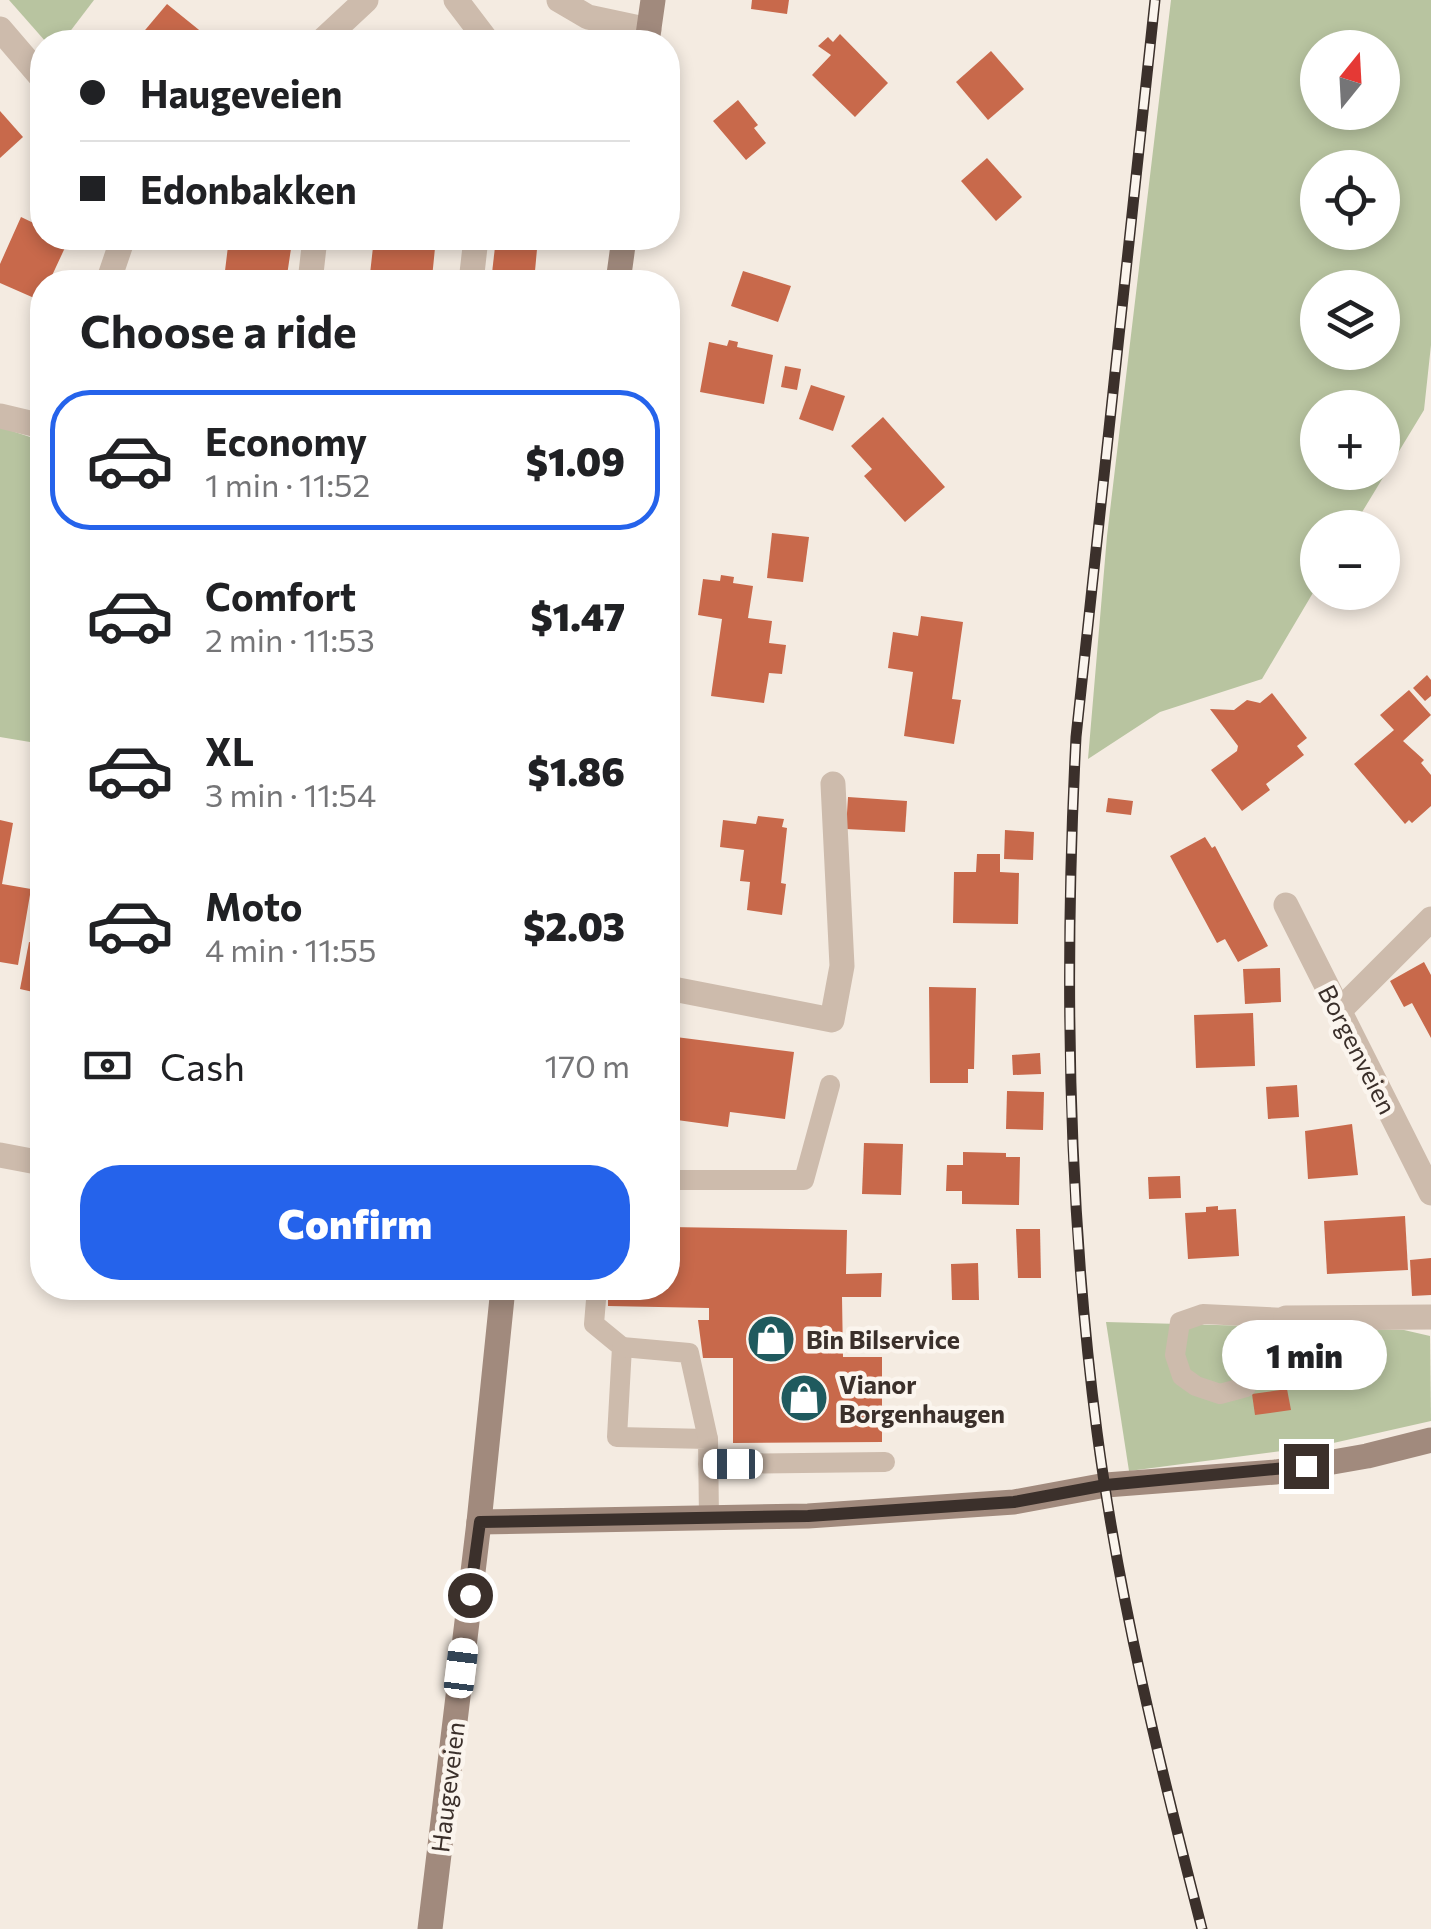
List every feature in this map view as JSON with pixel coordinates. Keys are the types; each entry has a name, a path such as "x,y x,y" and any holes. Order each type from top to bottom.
{"street":[{"path":"334,30 366,0"},
{"path":"456,0 479,30"},
{"path":"559,0 588,17 629,30"},
{"path":"649,30 653,0"},
{"path":"0,30 30,64"},
{"path":"0,416 30,423"},
{"path":"680,990 832,1020 842,966 833,784"},
{"name":"Borgenveien","path":"1286,905 1431,1193"},
{"path":"1339,1011 1431,919"},
{"path":"0,1155 30,1161"},
{"name":"Haugeveien","path":"430,1929 480,1522 502,1300"},
{"path":"1286,1318 1431,1317"},
{"path":"480,1522 709,1520 1014,1502 1106,1485 1276,1472 1431,1440"}],"lane":[{"path":"680,1180 804,1180 830,1085"},
{"path":"597,1300 594,1324 622,1346 688,1352 708,1439 709,1520"},
{"path":"1246,1387 1220,1394 1196,1386 1182,1376 1174,1355 1180,1322 1203,1314 1286,1318"},
{"path":"622,1346 617,1437 708,1439"},
{"path":"708,1464 885,1462"}],"green space":[{"path":"9,0 94,0 71,30 35,30"},
{"path":"1171,0 1431,0 1431,345 1424,410 1400,450 1400,390 1300,390 1300,490 1375,490 1363,510 1300,510 1303,610 1262,679 1160,712 1088,759 1107,536"},
{"path":"0,427 30,437 30,742 0,737"},
{"path":"1106,1322 1404,1330 1430,1336 1431,1421 1320,1446 1129,1471"}],"building":[{"path":"752,0 789,0 787,14 751,9"},
{"path":"167,4 199,30 145,30"},
{"path":"840,34 888,83 855,117 812,75 831,55 818,46 828,37 833,42"},
{"path":"991,51 1024,89 988,120 956,82"},
{"path":"738,100 758,125 754,128 766,143 746,160 713,121"},
{"path":"0,111 23,137 0,158"},
{"path":"987,158 1022,197 996,221 961,181"},
{"path":"21,217 30,221 30,250 64,250 55,270 30,270 30,296 0,283 0,264"},
{"path":"228,250 291,250 288,270 225,270"},
{"path":"373,250 435,250 433,270 370,270"},
{"path":"495,250 537,250 535,270 492,270"},
{"path":"743,271 791,286 778,322 731,306"},
{"path":"729,340 738,342 737,347 773,355 764,404 700,392 709,342 727,346"},
{"path":"785,366 801,369 797,390 781,387"},
{"path":"811,385 845,396 833,431 799,419"},
{"path":"883,417 945,487 905,522 864,476 872,469 851,446"},
{"path":"772,533 809,537 803,582 767,578"},
{"path":"721,575 734,577 733,583 753,586 748,618 772,621 769,643 786,645 782,674 769,673 764,703 711,696 722,619 698,615 703,579 720,581"},
{"path":"921,616 963,622 952,699 961,700 954,744 904,736 913,672 888,668 893,632 918,636"},
{"path":"1427,675 1431,696 1425,701 1413,688"},
{"path":"1409,690 1431,715 1403,741 1424,760 1421,763 1431,775 1431,806 1412,823 1409,820 1405,824 1354,764 1394,730 1380,715"},
{"path":"1272,693 1307,738 1297,746 1304,755 1266,784 1270,790 1242,811 1211,770 1237,751 1238,746 1210,709 1234,710 1247,700 1260,703"},
{"path":"848,797 907,801 905,832 846,829"},
{"path":"1108,798 1133,801 1131,815 1106,812"},
{"path":"758,816 784,819 782,827 787,828 782,915 747,910 750,882 740,881 744,850 720,847 723,820 756,824"},
{"path":"0,820 13,823 2,884 30,889 30,895 18,965 0,962"},
{"path":"1005,830 1034,832 1033,860 1004,859"},
{"path":"1205,837 1212,848 1215,846 1268,946 1238,962 1225,939 1217,943 1170,856"},
{"path":"977,854 1000,854 1000,872 1019,873 1018,924 953,923 954,872 976,872"},
{"path":"29,942 30,942 30,991 20,989"},
{"path":"1424,962 1431,975 1431,1038 1412,1003 1404,1007 1390,981"},
{"path":"1280,968 1281,1002 1245,1004 1243,969"},
{"path":"929,987 976,988 974,1069 968,1069 968,1083 930,1083"},
{"path":"1253,1013 1255,1066 1196,1068 1194,1015"},
{"path":"680,1038 794,1052 785,1119 730,1112 728,1127 680,1120"},
{"path":"1040,1053 1041,1074 1013,1075 1012,1055"},
{"path":"1297,1085 1299,1117 1268,1119 1266,1087"},
{"path":"1007,1091 1044,1092 1043,1130 1006,1129"},
{"path":"1352,1124 1358,1175 1308,1179 1305,1131"},
{"path":"864,1143 903,1144 901,1195 862,1194"},
{"path":"963,1152 1020,1157 1019,1205 962,1204 962,1191 946,1191 947,1165 963,1165"},
{"path":"1180,1176 1181,1198 1149,1199 1148,1177"},
{"path":"1218,1206 1218,1210 1236,1209 1239,1256 1188,1259 1185,1213 1206,1212 1206,1207"},
{"path":"1405,1216 1408,1270 1327,1274 1324,1221"},
{"name":"Bin Bilservice","path":"680,1227 847,1230 846,1274 882,1273 881,1297 842,1297 843,1357 882,1357 882,1442 733,1443 733,1358 703,1358 698,1320 709,1320 709,1308 608,1306 608,1300 680,1300"},
{"path":"1016,1229 1040,1229 1041,1278 1018,1278"},
{"path":"1431,1258 1431,1295 1412,1296 1410,1260"},
{"path":"978,1263 979,1300 952,1300 951,1264"},
{"path":"1287,1389 1291,1410 1255,1415 1252,1394"}],"railway":[{"path":"1155,0 1076,737 1070,911 1071,1085 1079,1259 1106,1495 1142,1682 1202,1929"}],"place":[{"name":"Bin Bilservice","path":"771,1339"},
{"name":"Vianor Borgenhaugen","path":"804,1398"}],"route":[{"path":"470,1595 480,1522 808,1516 1014,1502 1106,1485 1276,1472 1306,1466"}]}
